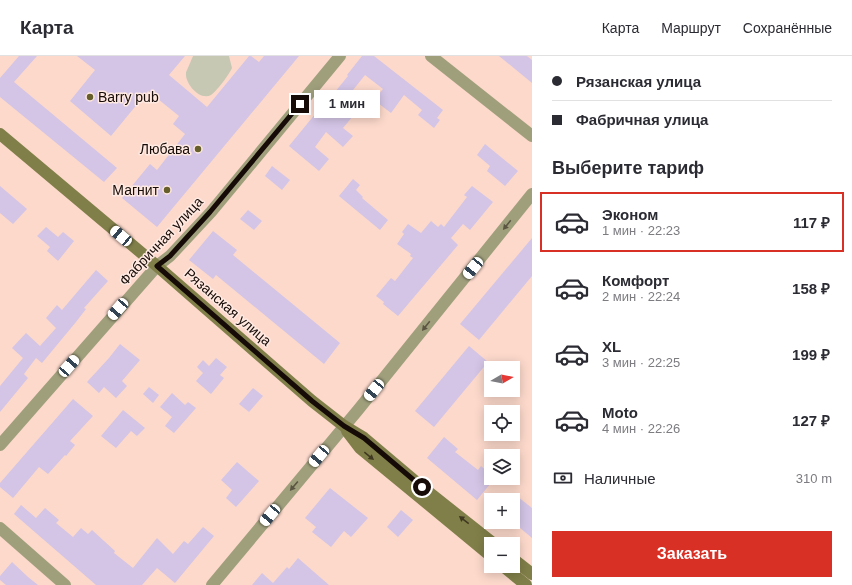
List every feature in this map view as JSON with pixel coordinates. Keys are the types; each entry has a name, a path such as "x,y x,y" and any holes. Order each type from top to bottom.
{"main road":[{"name":"Рязанская улица","path":"0,134 344,426 364,438 422,487 485,537"},
{"name":"Рязанская улица","path":"344,426 360,448 484,550"},
{"path":"520,565 532,574"},
{"path":"511,573 526,585"}],"street":[{"name":"Фабричная улица","path":"0,445 157,266 170,256 210,212 340,56"},
{"path":"431,56 532,136"},
{"path":"212,585 344,426 532,194"},
{"path":"0,528 65,585"}],"green space":[{"path":"193,56 229,56 232,68 222,83 211,95 202,96 198,94 188,82 186,73"}],"building":[{"path":"19,56 37,56 14,82 117,168 104,182 0,97 0,78"},
{"path":"77,56 185,56 169,75 207,107 249,56 259,62 264,56 299,56 157,227 122,198 150,164 157,170 185,134 173,124 179,116 148,91 111,136 70,101 95,70"},
{"path":"362,56 374,56 443,110 437,118 440,120 434,128 418,115 422,110 404,95 391,113 374,100 383,89 365,75 345,100 358,110 343,128 353,136 343,147 326,132 315,147 329,159 319,171 289,146 348,76 347,75"},
{"path":"499,56 527,56 532,60 532,83"},
{"path":"485,144 518,171 505,186 487,171 490,166 477,155"},
{"path":"272,166 290,180 282,190 265,176"},
{"path":"353,179 360,185 356,190 363,197 362,198 388,220 380,230 339,196"},
{"path":"0,186 27,209 13,224 0,213"},
{"path":"472,186 493,202 470,230 463,224 451,238 458,245 398,316 383,304 384,302 376,296 391,278 395,281 413,258 410,256 411,254 397,244 404,234 402,232 408,224 421,233 431,221 438,227 441,224 444,227 467,197 464,195"},
{"path":"248,210 262,221 254,230 240,219"},
{"path":"46,227 58,237 63,232 74,241 58,261 47,251 50,247 37,236"},
{"path":"213,231 237,250 233,255 340,343 324,364 216,275 213,279 189,260"},
{"path":"532,238 532,276 479,340 460,324"},
{"path":"96,270 108,281 84,308 86,309 42,363 36,358 24,374 28,378 0,412 0,386 23,358 12,348 26,333 40,346 56,328 46,318 57,305 62,310"},
{"path":"120,344 140,360 122,381 127,386 116,398 104,387 99,393 87,382"},
{"path":"469,346 487,361 484,361 484,367 434,427 415,411"},
{"path":"216,358 227,367 220,375 224,378 211,394 196,381 203,373 197,367 203,360 209,366"},
{"path":"149,387 159,395 153,403 143,394"},
{"path":"253,388 263,396 249,412 239,404"},
{"path":"172,393 185,405 188,402 196,408 174,433 165,426 172,417 160,407"},
{"path":"73,399 93,416 70,441 75,445 66,456 65,455 48,474 39,467 13,498 0,487 0,483"},
{"path":"123,410 145,428 137,436 131,431 116,448 101,436"},
{"path":"444,437 458,449 455,452 478,470 481,466 484,469 484,485 489,485 477,500 427,458"},
{"path":"237,462 259,481 236,507 226,498 232,490 221,480"},
{"path":"330,488 368,518 351,537 344,531 331,547 312,532 316,527 305,518"},
{"path":"520,499 532,508 532,538 520,528"},
{"path":"21,505 36,518 45,508 59,520 56,523 73,537 81,528 88,534 92,530 115,551 114,553 133,568 157,538 173,554 184,541 188,544 203,527 214,536 175,583 157,568 142,585 96,585 14,514"},
{"path":"401,510 413,520 398,537 387,527"},
{"path":"298,558 329,585 252,585 262,573 273,583 287,567 289,569"},
{"path":"12,562 38,585 6,585 0,580 0,576"}],"place":[{"name":"Barry pub","path":"90,97"},
{"name":"Любава","path":"198,149"},
{"name":"Магнит","path":"167,190"}],"route":[{"path":"300,104 210,212 170,256 157,266 312,401 344,426 364,438 422,487"}]}
